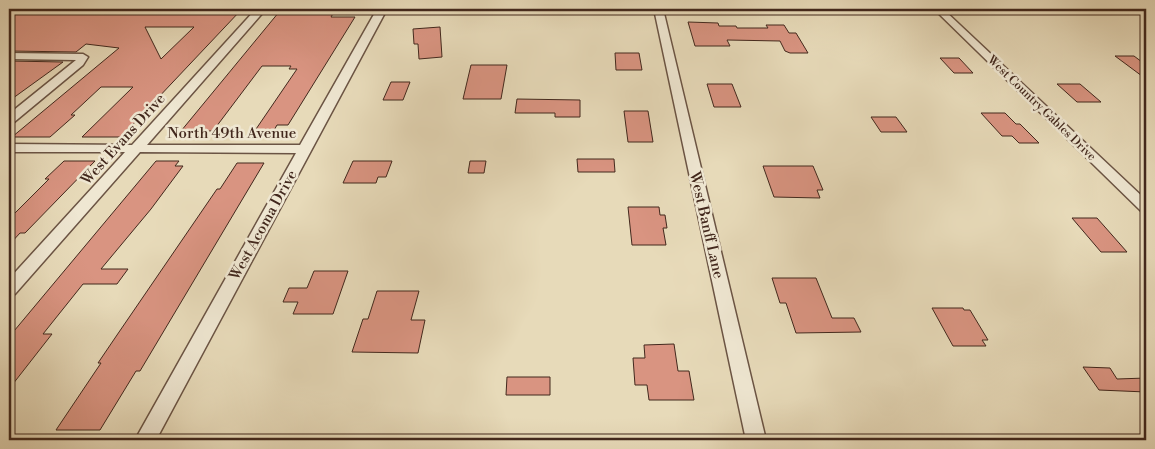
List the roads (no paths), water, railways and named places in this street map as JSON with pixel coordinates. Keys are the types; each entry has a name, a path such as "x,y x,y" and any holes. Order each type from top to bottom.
{"street":[{"name":"West Evans Drive","path":"9,290 261,9"},
{"name":"West Acoma Drive","path":"145,440 382,9"},
{"name":"West Banff Lane","path":"658,9 756,440"},
{"name":"West Country Gables Drive","path":"938,9 1146,208"},
{"path":"9,56 83,57 79,63 9,120"},
{"name":"North 49th Avenue","path":"9,148 305,149"}]}
